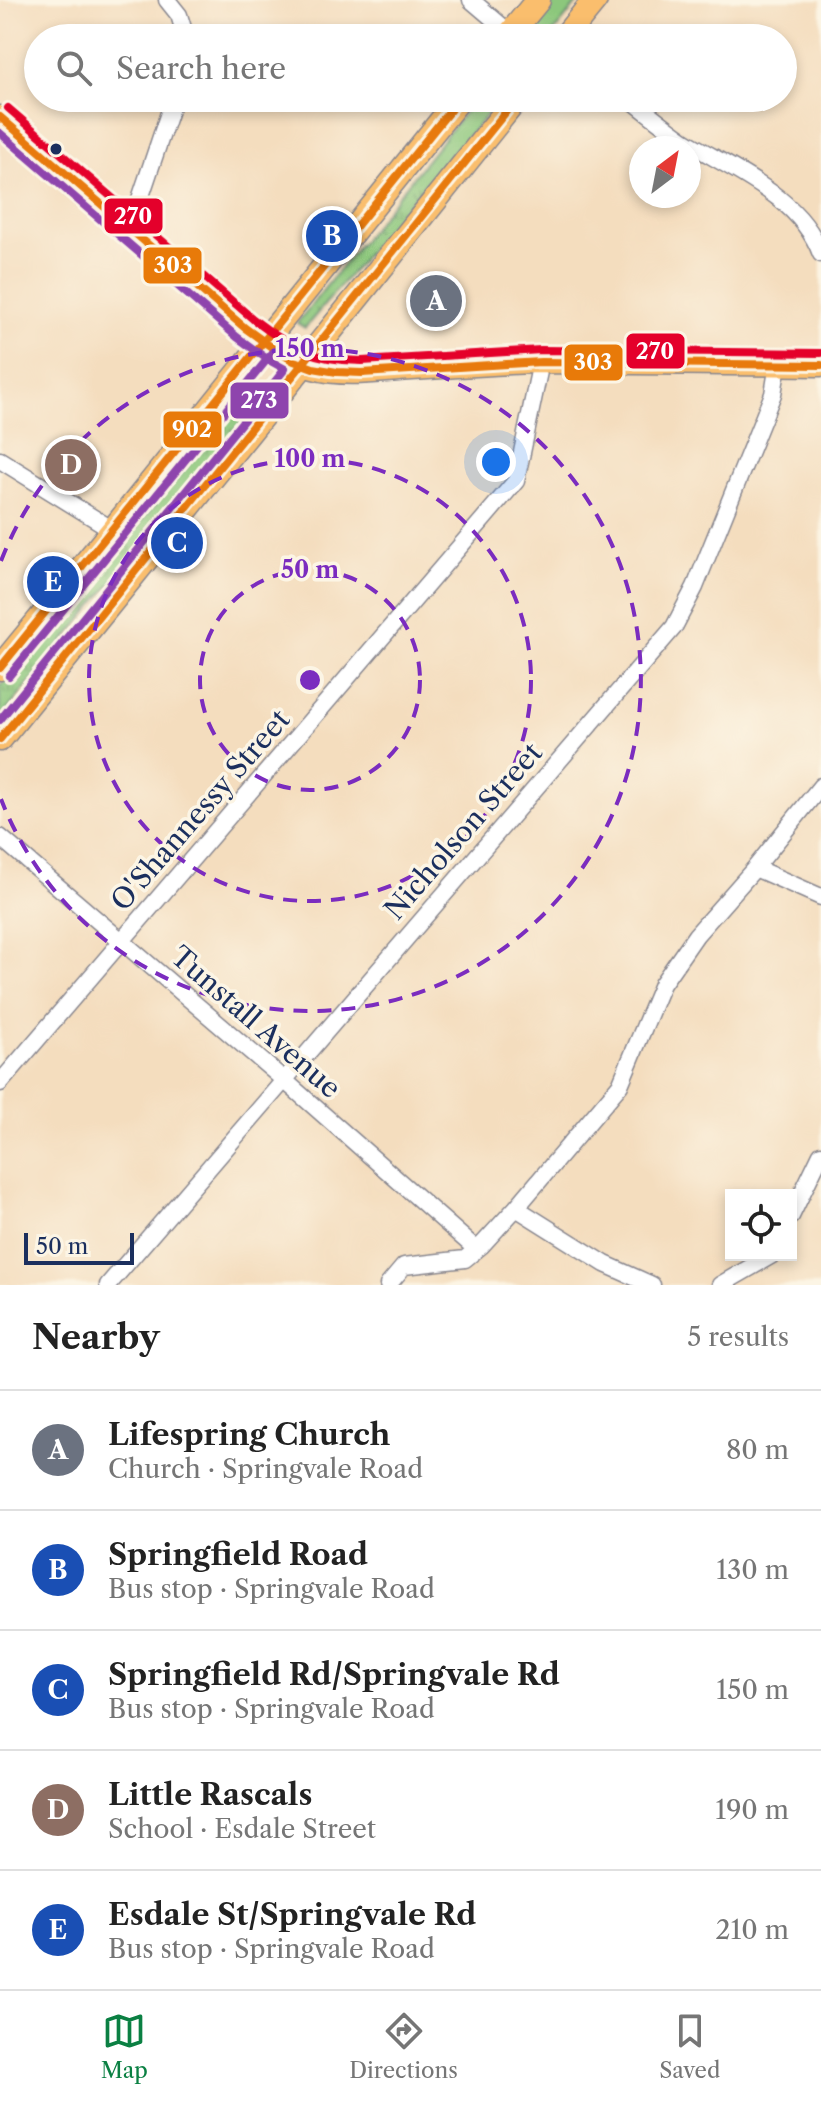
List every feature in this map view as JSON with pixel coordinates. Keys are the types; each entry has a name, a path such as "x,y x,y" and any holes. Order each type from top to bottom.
{"highway":[{"path":"519,24 538,0"},
{"path":"575,24 595,0"},
{"path":"0,668 449,112"},
{"path":"0,739 506,112"}],"main road":[{"path":"0,117 265,343 303,365 332,372 541,362 821,365"}],"street":[{"path":"167,0 182,24"},
{"path":"471,0 496,24"},
{"path":"124,225 138,205 169,112"},
{"path":"647,112 683,139 760,184 797,216 821,254"},
{"name":"O'Shannessy Street","path":"0,1083 516,481 541,362"},
{"name":"Nicholson Street","path":"108,1285 674,627 695,587 773,394 778,364"},
{"path":"0,460 113,530"},
{"path":"388,1285 404,1266 465,1259 516,1208 620,1085 662,984 696,935 821,786"},
{"name":"Tunstall Avenue","path":"0,837 476,1249"},
{"path":"755,868 821,897"},
{"path":"797,1204 821,1154"},
{"path":"516,1208 605,1264 652,1285"},
{"path":"720,1285 762,1261"}],"green space":[{"path":"553,0 580,0 560,24 534,24"},
{"path":"465,112 490,112 305,328 297,323"},
{"path":"255,385 264,393 0,719 0,687 79,588 131,533"}],"transit line":[{"name":"270","path":"8,108 253,319 291,345 316,355 362,361 541,350 821,353"},
{"name":"902","path":"0,668 449,112"},
{"name":"902","path":"0,739 506,112"},
{"name":"303","path":"0,117 245,328 277,351 313,368 362,373 541,362 821,365"},
{"name":"273","path":"0,133 237,337 285,369 0,720"},
{"name":"273","path":"9,676 274,351"}],"place":[{"name":"Springfield Road","path":"332,236"},
{"name":"Lifespring Church","path":"436,301"},
{"name":"Little Rascals","path":"71,465"},
{"name":"Springfield Rd/Springvale Rd","path":"177,543"},
{"name":"Esdale St/Springvale Rd","path":"53,582"}]}
